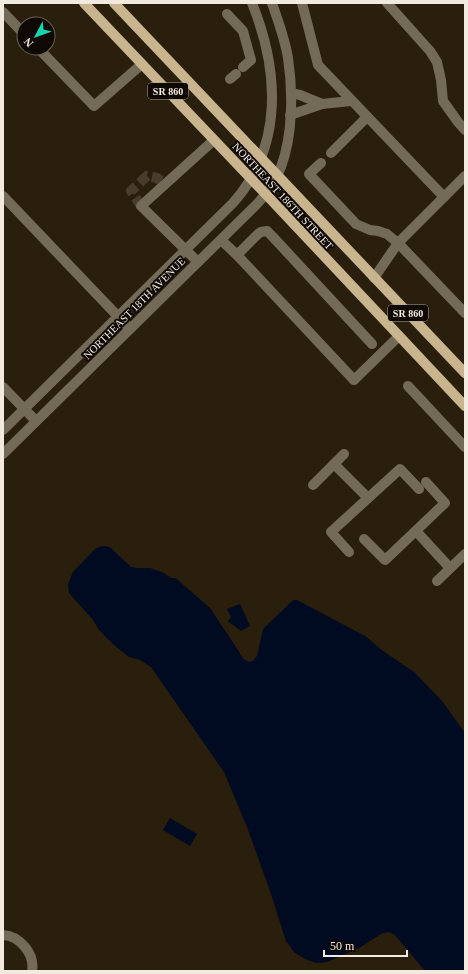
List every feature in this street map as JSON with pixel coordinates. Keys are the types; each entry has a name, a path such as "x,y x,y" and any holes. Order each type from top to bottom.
{"main road":[{"name":"NORTHEAST 186TH STREET","path":"84,3 465,406"},
{"name":"NORTHEAST 186TH STREET","path":"114,3 465,373"}],"street":[{"name":"NORTHEAST 18TH AVENUE","path":"3,430 233,203 243,192 251,179 261,159 268,138 271,122 272,82 268,53 252,3"},
{"name":"NORTHEAST 18TH AVENUE","path":"3,454 256,205 266,194 277,176 284,157 289,129 291,93 290,71 282,31 272,3"},
{"path":"302,3 318,65 444,197"},
{"path":"387,3 430,51 437,62 441,80 443,101 465,129"},
{"path":"3,12 16,26"},
{"path":"227,14 243,31 251,60 236,73"},
{"path":"46,56 94,106 142,64"},
{"path":"291,93 322,104"},
{"path":"290,115 322,104 351,101"},
{"path":"331,153 367,117"},
{"path":"198,262 141,206 214,140"},
{"path":"321,163 310,174 356,224 370,230 387,234 398,243 465,314"},
{"path":"374,278 398,243 465,176"},
{"path":"3,196 130,329"},
{"path":"237,256 258,234 267,231 372,344"},
{"path":"221,240 354,380 399,336"},
{"path":"408,386 465,447"},
{"path":"3,387 36,421"},
{"path":"313,485 344,454"},
{"path":"334,464 368,498"},
{"path":"349,552 331,532 400,469 446,503 385,560 364,539"},
{"path":"416,531 450,568"},
{"path":"437,581 465,554"},
{"path":"3,935 17,939 25,946 31,956 33,967 32,971"}],"water":[{"path":"101,546 111,548 131,567 150,568 179,581 210,608 242,657 249,662 253,661 257,656 263,629 291,602 297,600 365,636 383,651 414,672 442,701 465,733 465,971 425,971 395,935 389,932 381,934 359,948 327,962 316,963 305,959 294,952 286,941 247,827 224,772 151,667 140,660 129,657 114,645 99,630 93,620 69,593 68,584 73,572 95,549"},
{"path":"240,604 250,626 241,631 228,621 231,617 227,609"},
{"path":"170,818 197,834 190,846 163,830"}],"tunnel":[{"path":"141,206 131,191 147,176 157,178 165,184"}]}
